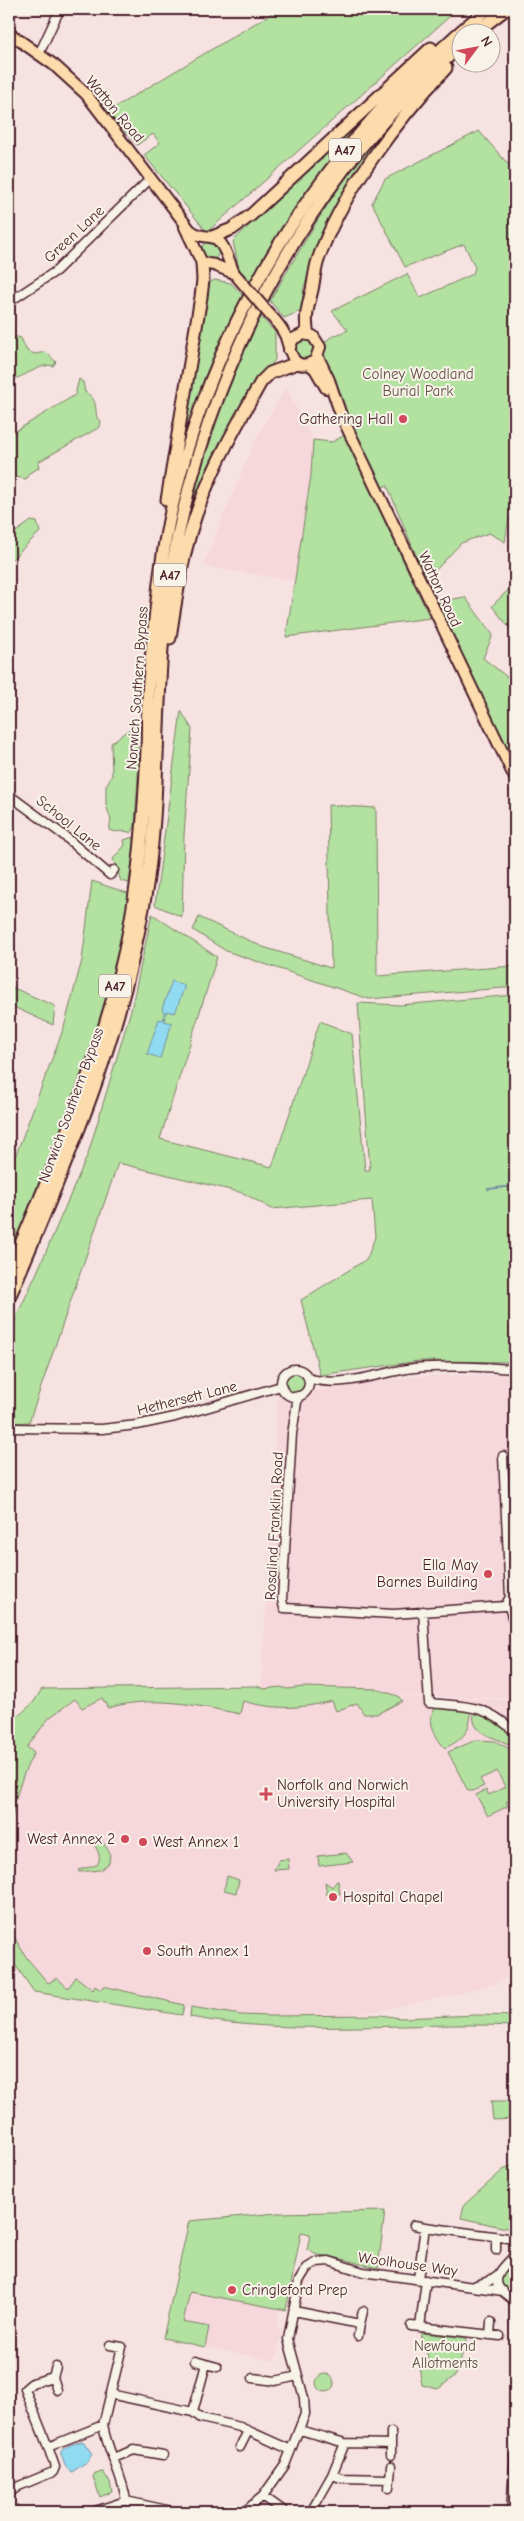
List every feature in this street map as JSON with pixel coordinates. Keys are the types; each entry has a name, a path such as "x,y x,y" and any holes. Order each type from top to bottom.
{"highway":[{"name":"A47","path":"209,238 232,229 251,215 414,62 478,9"},
{"name":"Norwich Southern Bypass","path":"9,1272 82,1094 125,951 136,888 143,826 149,683 162,565 171,509 202,404 220,357 238,319 285,235 357,135 422,67 487,9"},
{"path":"489,22 506,9"},
{"path":"496,22 512,9"},
{"name":"Norwich Southern Bypass","path":"9,1298 79,1132 110,1048 134,957 149,878 163,639 173,560 186,496 202,439 246,327 280,266 344,168 410,93 452,53"},
{"name":"A47","path":"304,332 318,260 360,178 411,108 452,63"},
{"name":"A47","path":"149,683 154,598 163,522 204,280 199,257"},
{"name":"A47","path":"153,835 167,658 178,582 188,539 200,502 224,447 261,382 270,373 297,363"}],"main road":[{"name":"Watton Road","path":"9,33 69,78 91,100 196,235 222,244 234,273 278,323 284,333 291,357 297,363"},
{"name":"Watton Road","path":"182,219 199,257 234,273"},
{"path":"199,257 197,245 209,238"},
{"path":"214,265 222,257 224,251"},
{"name":"Watton Road","path":"278,323 304,332 317,340 320,347 318,357 329,380 339,411"},
{"path":"289,350 293,339 304,332"},
{"path":"297,363 309,364 318,357"},
{"name":"Watton Road","path":"309,364 315,369 339,411 515,778"}],"street":[{"path":"38,54 60,9"},
{"name":"Green Lane","path":"9,302 56,271 152,178"},
{"name":"School Lane","path":"9,795 62,834 110,875"},
{"path":"326,1382 308,1378 300,1370 290,1370 282,1376 281,1386 288,1395 298,1396 308,1387 326,1382 423,1368 515,1369"},
{"path":"308,1378 308,1387"},
{"name":"Hethersett Lane","path":"9,1428 102,1429 137,1425 175,1417 281,1386"},
{"name":"Rosalind Franklin Road","path":"298,1396 292,1434 282,1600 284,1608 394,1614 502,1607 508,1604"},
{"path":"502,1456 510,1597 508,1604 513,1620"},
{"path":"423,1611 428,1703 460,1704 480,1710 500,1720 515,1732"},
{"path":"414,2225 508,2238"},
{"path":"420,2327 425,2227"},
{"path":"496,2237 496,2250"},
{"path":"515,2256 500,2272 498,2285 509,2293 515,2303"},
{"name":"Woolhouse Way","path":"244,2512 263,2496 285,2465 305,2414 304,2398 288,2339 301,2276 307,2268 317,2262 329,2261 363,2272 472,2286 509,2293"},
{"path":"500,2272 515,2267"},
{"name":"Woolhouse Way","path":"472,2286 489,2281 500,2272"},
{"path":"294,2311 360,2324"},
{"path":"358,2336 363,2311"},
{"path":"490,2335 491,2322"},
{"path":"411,2326 500,2336"},
{"path":"110,2345 126,2348 110,2394 103,2425 105,2437 122,2479 126,2502"},
{"path":"195,2361 217,2367"},
{"path":"194,2412 206,2364"},
{"path":"56,2367 53,2377 57,2390"},
{"path":"253,2378 275,2381 298,2376"},
{"path":"9,2482 11,2492 19,2486 53,2472 54,2467 48,2447 25,2389 32,2383 53,2377"},
{"path":"110,2394 194,2412 201,2418 248,2431 291,2450"},
{"path":"48,2447 103,2425"},
{"path":"300,2430 345,2443 391,2444"},
{"path":"240,2447 248,2431"},
{"path":"391,2432 391,2455"},
{"path":"311,2512 332,2475 345,2443"},
{"path":"113,2458 134,2450 163,2455"},
{"path":"511,2512 515,2453"},
{"path":"389,2488 391,2466"},
{"path":"332,2475 341,2478 390,2479"},
{"path":"263,2496 285,2512"},
{"path":"92,2512 126,2502 176,2512"}],"shaded area":[{"path":"286,388 313,440 311,475 295,581 203,566 255,440"},
{"path":"515,1375 515,1698 261,1693 278,1396 418,1376"},
{"name":"Norfolk and Norwich University Hospital","path":"364,1696 515,1700 515,1971 500,1982 452,1995 378,2011 340,2016 223,2016 119,1994 42,1985 9,1938 9,1856 26,1732 59,1698"},
{"name":"Cringleford Prep","path":"278,2213 295,2262 286,2310 280,2309 276,2328 282,2330 275,2361 163,2338 189,2221"}],"green space":[{"path":"279,9 458,9 207,232 144,155 160,143 153,134 137,145 107,112"},
{"path":"416,64 252,282 239,269 233,241"},
{"path":"408,105 321,243 304,287 301,311 284,318 270,301 285,275 349,173"},
{"name":"Colney Woodland Burial Park","path":"479,131 515,172 515,514 509,518 505,542 489,533 461,543 434,572 424,575 387,485 382,488 343,413 322,353 322,344 331,337 348,330 332,311 407,274 420,298 473,274 475,267 464,244 405,267 372,203 385,179"},
{"path":"210,242 216,245 219,251 216,257 210,260 204,257 201,251 204,245"},
{"path":"215,280 231,283 245,298 188,432 186,424 208,283"},
{"path":"261,317 275,332 275,360 247,394 219,449 176,585 183,535 195,482 219,409"},
{"path":"9,335 21,338 27,351 35,354 46,352 56,362 53,366 43,366 9,380"},
{"path":"301,340 309,340 314,345 312,356 301,358 296,353 296,345"},
{"path":"79,379 83,382 85,392 94,400 97,418 101,421 100,427 38,462 39,468 29,473 26,479 16,477 9,485 9,435 75,395"},
{"path":"345,435 430,618 286,637 311,475 313,440 332,442"},
{"path":"31,521 37,522 40,532 9,562 9,537"},
{"path":"515,583 515,635 492,606"},
{"path":"465,597 493,635 483,658 507,677 515,676 515,763 436,602"},
{"path":"181,711 192,729 184,835 182,917 155,905"},
{"path":"136,724 139,760 135,827 131,833 126,831 115,832 109,830 111,820 106,805 106,786 112,775 111,743"},
{"path":"328,805 376,808 377,976 515,966 515,987 369,999 226,951 193,930 199,917 263,947 331,968"},
{"path":"133,837 135,842 129,883 121,881 113,859 125,845 124,840"},
{"path":"92,881 130,894 114,970 87,1069 9,1261 9,1173 64,1027 82,960"},
{"path":"152,914 217,957 160,1139 272,1167 320,1021 352,1034 365,1170 370,1170 358,1003 400,1005 515,995 515,1362 419,1361 320,1375 301,1300 367,1259 375,1237 372,1200 272,1209 243,1193 118,1163 29,1422 9,1423 9,1333 88,1154 131,1010"},
{"path":"9,986 55,1006 53,1025 9,1005"},
{"path":"295,1372 303,1375 306,1383 303,1391 295,1394 287,1391 284,1383 287,1375"},
{"path":"257,1686 264,1689 302,1687 376,1689 398,1696 402,1701 377,1714 364,1714 357,1703 336,1711 332,1701 309,1706 277,1707 243,1701 240,1714 190,1705 158,1702 141,1702 108,1708 102,1698 82,1708 75,1699 49,1718 27,1747 34,1753 24,1774 17,1796 9,1842 9,1765 12,1738 17,1717 33,1703 42,1689"},
{"path":"437,1707 471,1711 465,1734 445,1748 435,1734 431,1722 433,1711"},
{"path":"474,1712 501,1725 515,1737 515,1748 487,1735 476,1727"},
{"path":"476,1740 495,1741 515,1752 515,1797 506,1802 508,1806 488,1816 476,1795 486,1790 489,1795 505,1787 497,1771 480,1779 484,1786 468,1791 448,1752"},
{"path":"98,1835 110,1853 109,1863 100,1870 79,1872 78,1870 97,1865 99,1862 97,1849 92,1840"},
{"path":"346,1853 353,1862 319,1866 318,1856"},
{"path":"288,1859 289,1869 274,1870 279,1860"},
{"path":"227,1876 239,1880 236,1893 224,1890"},
{"path":"337,1881 340,1894 327,1895 325,1882 332,1887"},
{"path":"9,1928 26,1957 48,1983 57,1978 68,1988 76,1977 93,1990 95,1986 101,1990 103,1986 184,2005 182,2015 34,1992 9,1956"},
{"path":"191,2007 241,2015 270,2016 381,2015 400,2018 477,2015 515,2016 515,2026 271,2026 230,2023 190,2017"},
{"path":"491,2101 515,2101 515,2119 493,2120"},
{"path":"515,2164 515,2230 461,2218 464,2205 503,2170"},
{"name":"Cringleford Prep","path":"385,2211 378,2268 340,2258 316,2255 307,2250 310,2235 301,2233 286,2310 190,2292 183,2322 209,2327 205,2347 163,2338 189,2221 278,2213"},
{"path":"510,2270 515,2271 515,2290 509,2291 503,2287 501,2281 503,2274"},
{"name":"Newfound Allotments","path":"422,2333 467,2338 456,2375 438,2389 422,2385 419,2366 429,2363 425,2345 421,2346"},
{"path":"325,2374 331,2377 334,2383 331,2389 325,2392 319,2389 316,2383 319,2377"},
{"path":"103,2472 110,2482 112,2492 100,2497 93,2477 95,2473"}],"water":[{"path":"172,981 184,985 184,988 175,1013 167,1011 165,1015 162,1009"},
{"path":"165,1016 164,1021 172,1023 160,1058 147,1054 159,1019 162,1020"},
{"path":"83,2441 92,2454 88,2461 72,2472 65,2466 62,2452 67,2447"}],"waterway":[{"path":"488,1189 515,1186"}],"place":[{"name":"Gathering Hall","path":"403,419"},
{"name":"Ella May Barnes Building","path":"488,1574"},
{"name":"Norfolk and Norwich University Hospital","path":"266,1794"},
{"name":"West Annex 2","path":"125,1839"},
{"name":"West Annex 1","path":"143,1842"},
{"name":"Hospital Chapel","path":"333,1897"},
{"name":"South Annex 1","path":"147,1951"},
{"name":"Cringleford Prep","path":"232,2290"}]}
